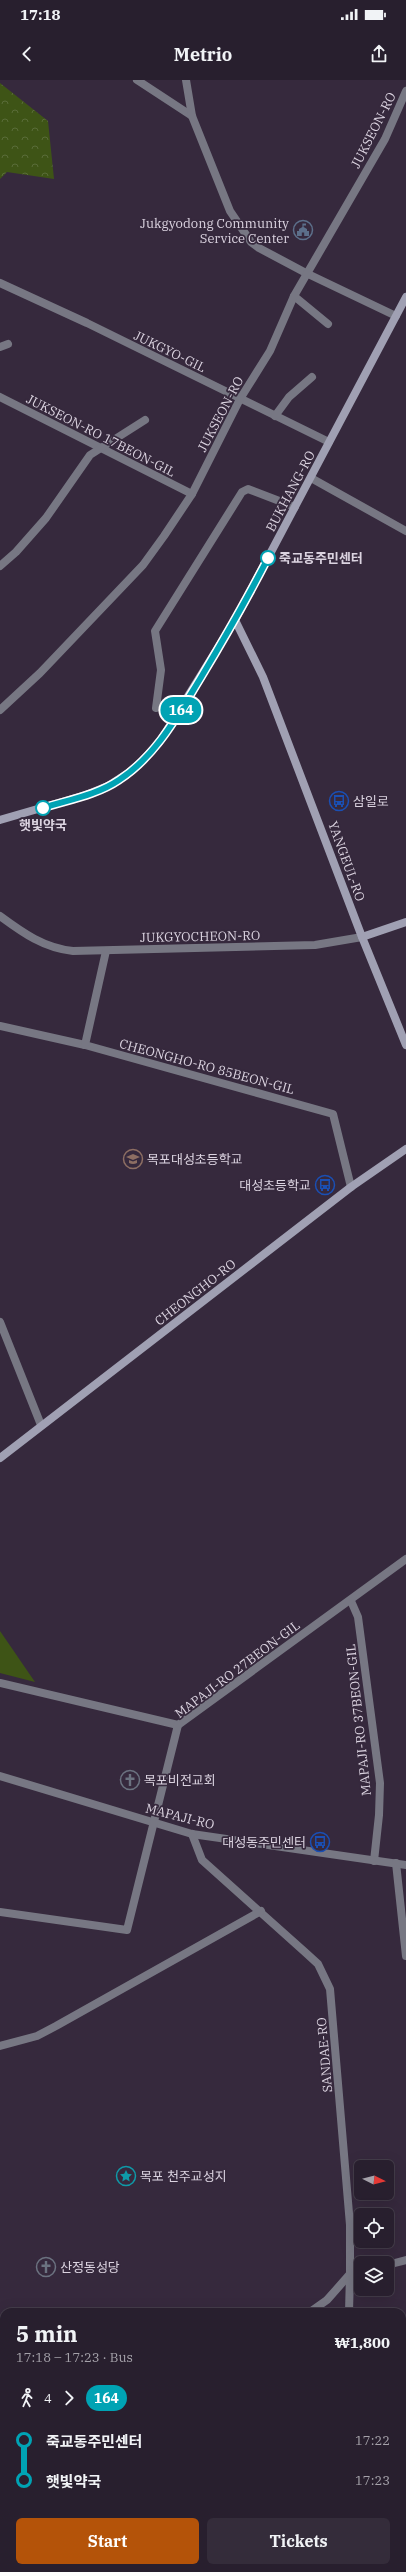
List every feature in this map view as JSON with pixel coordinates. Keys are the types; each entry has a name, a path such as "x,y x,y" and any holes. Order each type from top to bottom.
{"street":[{"path":"137,80 192,116"},
{"path":"186,80 192,116 230,211 251,242 259,248 306,273 396,316"},
{"name":"JUKSEON-RO","path":"0,710 40,673 143,565 192,494 240,399 270,351 294,296 306,273 384,139 406,92"},
{"name":"JUKGYO-GIL","path":"0,283 87,323 329,442"},
{"path":"294,296 328,324"},
{"name":"BUKHANG-RO","path":"0,820 86,795 118,781 134,769 171,726 235,620 406,297"},
{"path":"275,416 289,397 312,377"},
{"name":"JUKSEON-RO 17BEON-GIL","path":"0,397 192,494"},
{"path":"0,566 16,552 46,518 90,455 145,420"},
{"path":"311,478 406,531"},
{"path":"156,708 161,670 155,631 242,492 248,489 296,507"},
{"name":"YANGEUL-RO","path":"235,620 269,692 362,937 406,1045"},
{"name":"JUKGYOCHEON-RO","path":"0,916 27,935 57,949 106,951 315,945 362,937 406,922"},
{"path":"85,1045 106,951"},
{"name":"CHEONGHO-RO 85BEON-GIL","path":"0,1026 85,1045 333,1114 351,1187"},
{"name":"CHEONGHO-RO","path":"0,1458 351,1187 406,1149"},
{"path":"0,1322 41,1425"},
{"name":"MAPAJI-RO 27BEON-GIL","path":"0,1912 126,1930 178,1725 248,1672 351,1601 406,1559"},
{"name":"MAPAJI-RO 37BEON-GIL","path":"351,1601 358,1618 380,1783 379,1815 374,1861"},
{"path":"0,1683 178,1725"},
{"name":"MAPAJI-RO","path":"0,1776 192,1834 406,1865"},
{"name":"SANDAE-RO","path":"192,1834 202,1860 261,1911 318,1964 330,1989 350,2225 349,2308"},
{"path":"396,1863 406,1956"},
{"path":"0,2046 37,2036 261,1911"},
{"path":"394,2263 406,2260"},
{"path":"316,2308 327,2300 350,2274 354,2273"}],"green space":[{"path":"0,83 48,121 54,179 7,172 0,179"},
{"path":"0,1631 35,1682 0,1673"}],"bus line":[{"name":"164","path":"43,808 86,795 118,781 134,769 159,743 171,726 235,620 268,558"}],"place":[{"name":"Jukgyodong Community Service Center","path":"303,230"},
{"name":"죽교동주민센터","path":"268,558"},
{"name":"삼일로","path":"339,801"},
{"name":"햇빛약국","path":"43,808"},
{"name":"목포대성초등학교","path":"133,1159"},
{"name":"대성초등학교","path":"325,1185"},
{"name":"목포비전교회","path":"130,1780"},
{"name":"대성동주민센터","path":"320,1842"},
{"name":"목포 천주교성지","path":"126,2176"},
{"name":"산정동성당","path":"46,2267"}]}
